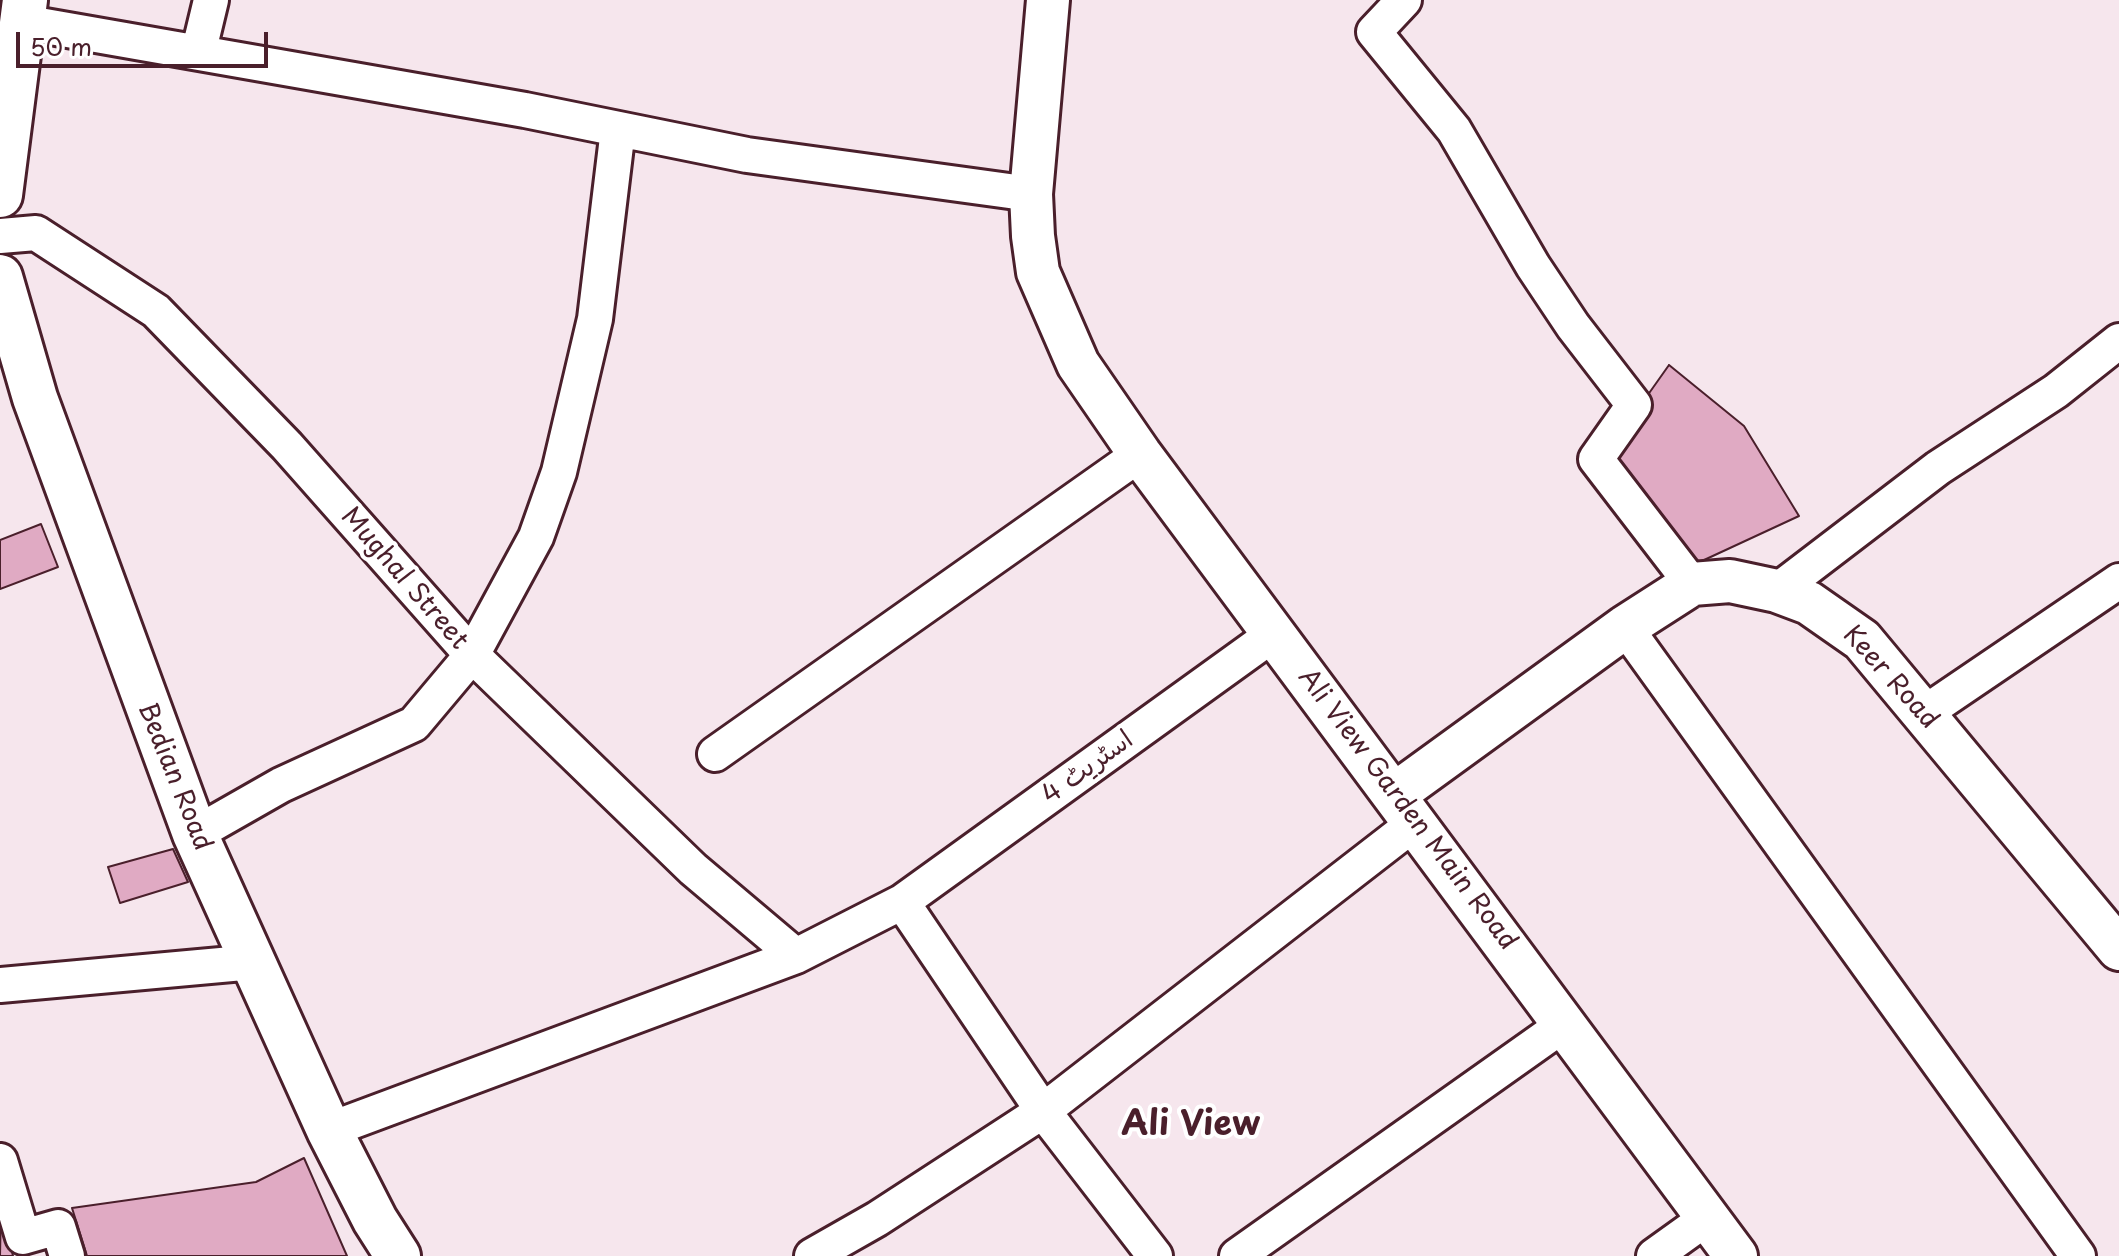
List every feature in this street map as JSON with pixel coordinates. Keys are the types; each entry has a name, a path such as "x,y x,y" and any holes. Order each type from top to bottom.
{"main road":[{"path":"0,195 24,11"},
{"name":"Bedian Road","path":"0,277 35,398 195,834 329,1130 375,1220 398,1256"}],"street":[{"path":"199,50 211,0"},
{"name":"Ali View Garden Main Road","path":"1048,0 1031,194 1038,272 1078,364 1140,454 1566,1023 1736,1256"},
{"path":"1404,0 1374,32 1454,130 1533,266 1573,326 1634,405 1596,459 1692,584"},
{"path":"24,11 199,50 747,155 1031,194"},
{"path":"195,834 281,785 414,724 472,655 536,537 559,472 595,319 618,129"},
{"name":"Mughal Street","path":"0,236 36,233 156,311 287,446 472,655 693,869 796,956"},
{"path":"1777,591 1938,468 2056,391 2119,341"},
{"path":"715,754 1140,454"},
{"name":"Keer Road","path":"1406,808 1625,627 1692,584 1730,581 1777,591 1809,603 1862,640 2119,949"},
{"path":"1923,714 2119,581"},
{"path":"1625,627 2078,1256"},
{"name":"اسٹریٹ 4","path":"329,1130 796,956 902,902 1275,633"},
{"path":"812,1256 877,1219 1043,1111 1406,808"},
{"path":"902,902 1043,1111 1155,1256"},
{"path":"0,985 254,962"},
{"path":"1237,1256 1566,1023"},
{"path":"0,1161 23,1237 58,1227 67,1256"},
{"path":"1654,1256 1707,1218"}],"building":[{"path":"1669,365 1744,426 1799,516 1689,567 1606,454"},
{"path":"41,524 58,567 0,589 0,540"},
{"path":"173,849 188,882 120,903 108,867"},
{"path":"304,1158 347,1256 87,1256 72,1208 256,1182"},
{"path":"1,1206 13,1256 0,1256"}],"district":[{"name":"Ali View","path":"1191,1126"}]}
